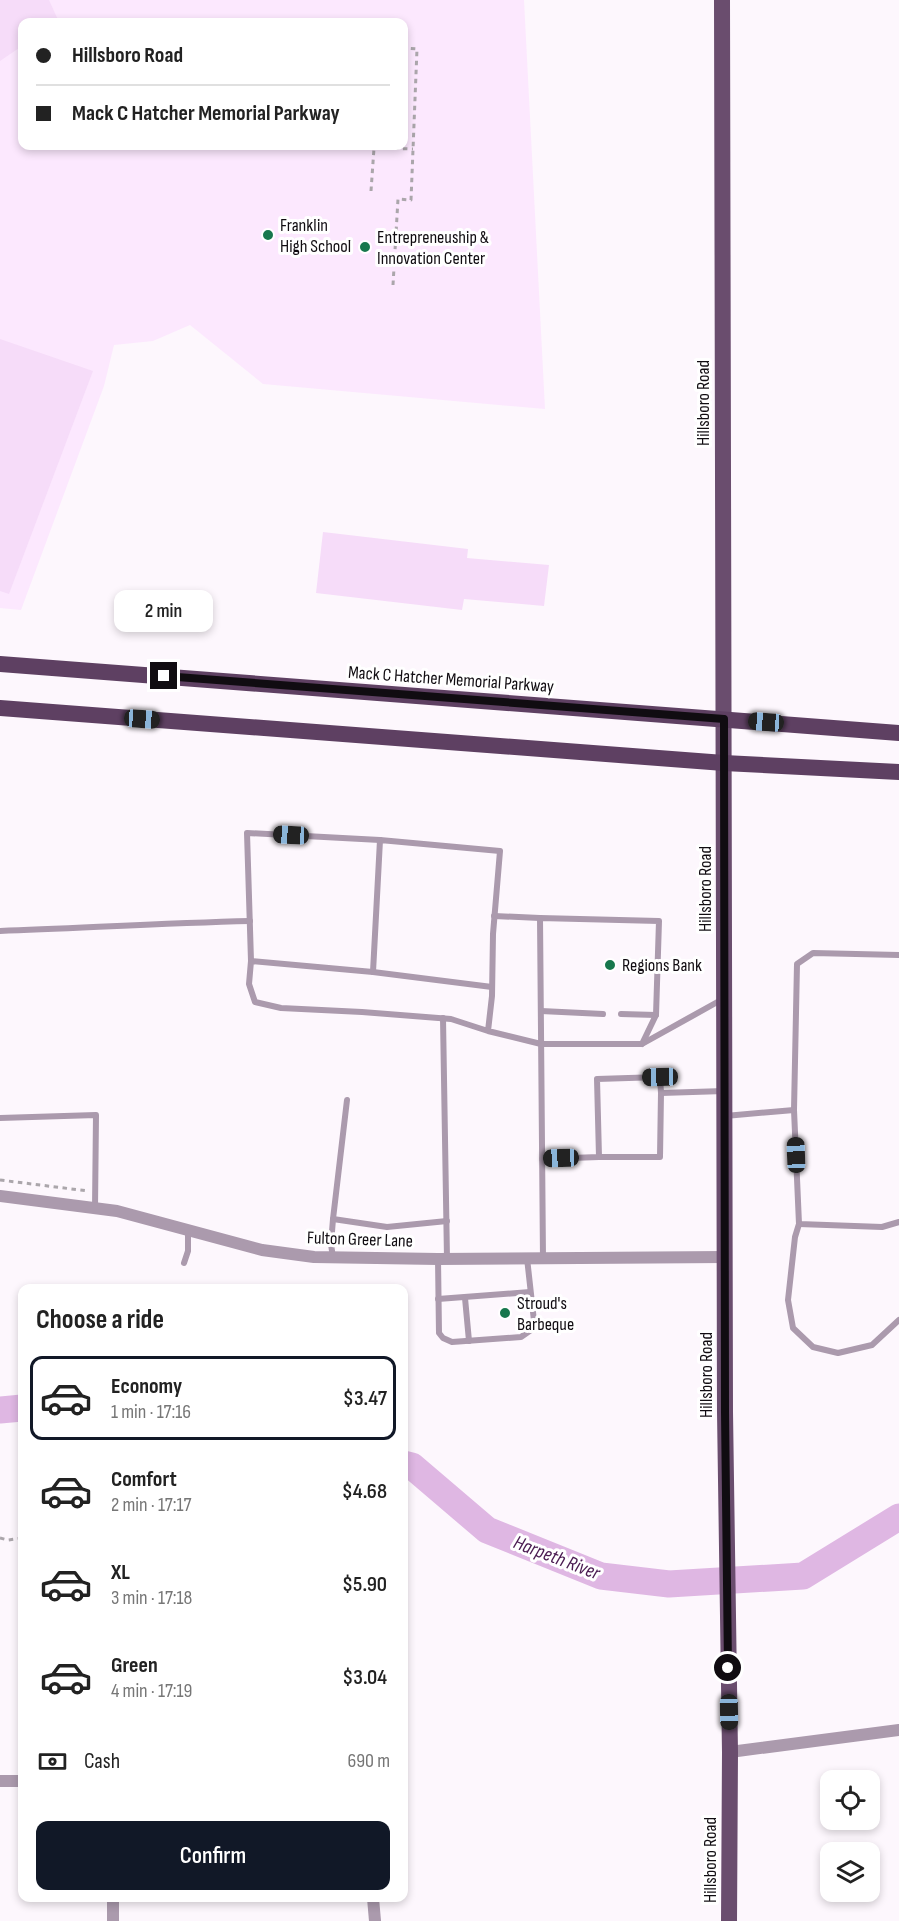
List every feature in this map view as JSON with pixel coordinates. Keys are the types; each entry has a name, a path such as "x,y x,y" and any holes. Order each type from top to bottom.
{"highway":[{"name":"Mack C Hatcher Memorial Parkway","path":"0,664 899,733"},
{"path":"0,708 724,763 899,772"}],"main road":[{"name":"Hillsboro Road","path":"722,0 725,1412 730,1752 729,1921"}],"street":[{"name":"Fulton Greer Lane","path":"0,1196 135,1215 278,1253 333,1259 725,1257"},
{"path":"730,1752 899,1730"},
{"path":"0,1781 18,1781"},
{"path":"113,1902 113,1921"},
{"path":"373,1902 375,1921"}],"lane":[{"path":"488,1031 500,851 380,840 247,832 251,962 249,984 255,1002 281,1008 451,1019 488,1031 541,1044 642,1044 724,998"},
{"path":"373,972 380,840"},
{"path":"494,916 659,921 657,1015 642,1044"},
{"path":"540,918 543,1258"},
{"path":"0,931 250,921"},
{"path":"899,955 813,953 797,964 794,1110 799,1224 795,1237 788,1300 794,1328 813,1347 838,1353 872,1345 899,1320"},
{"path":"251,962 373,972 492,987"},
{"path":"541,1011 603,1014"},
{"path":"621,1014 657,1015"},
{"path":"443,1018 447,1221 438,1299 439,1333 452,1342 521,1337 531,1330 534,1321 526,1258"},
{"path":"542,1159 660,1157 660,1077 597,1079 599,1157"},
{"path":"661,1093 724,1091"},
{"path":"333,1259 331,1244 333,1220 347,1100"},
{"path":"724,1116 794,1110"},
{"path":"0,1118 96,1114 95,1208"},
{"path":"333,1220 387,1227 447,1221"},
{"path":"799,1224 882,1227 899,1222"},
{"path":"184,1263 188,1251 188,1230"},
{"path":"438,1299 530,1292"},
{"path":"465,1298 469,1341"}],"path":[{"path":"393,285 398,199 411,200 417,49 408,48"},
{"path":"408,149 413,149"},
{"path":"371,191 374,150"},
{"path":"0,1180 95,1192"},
{"path":"0,1538 18,1539"}],"shaded area":[{"name":"Franklin High School","path":"0,0 524,0 545,409 263,384 190,325 153,341 114,345 104,386 21,610 0,608"},
{"path":"0,0 49,0 57,18 18,18 18,49 0,61"},
{"path":"0,339 93,371 9,594 0,591"},
{"path":"323,532 468,549 467,558 549,565 544,606 464,599 462,610 316,593"}],"waterway":[{"name":"Harpeth River","path":"0,1410 18,1408"},
{"name":"Harpeth River","path":"408,1465 487,1530 601,1576 669,1584 803,1576 899,1517"}],"place":[{"name":"Franklin High School","path":"268,235"},
{"name":"Entrepreneuship & Innovation Center","path":"365,247"},
{"name":"Regions Bank","path":"610,965"},
{"name":"Stroud's Barbeque","path":"505,1313"}],"route":[{"path":"164,676 724,719 725,1412 728,1668"}]}
